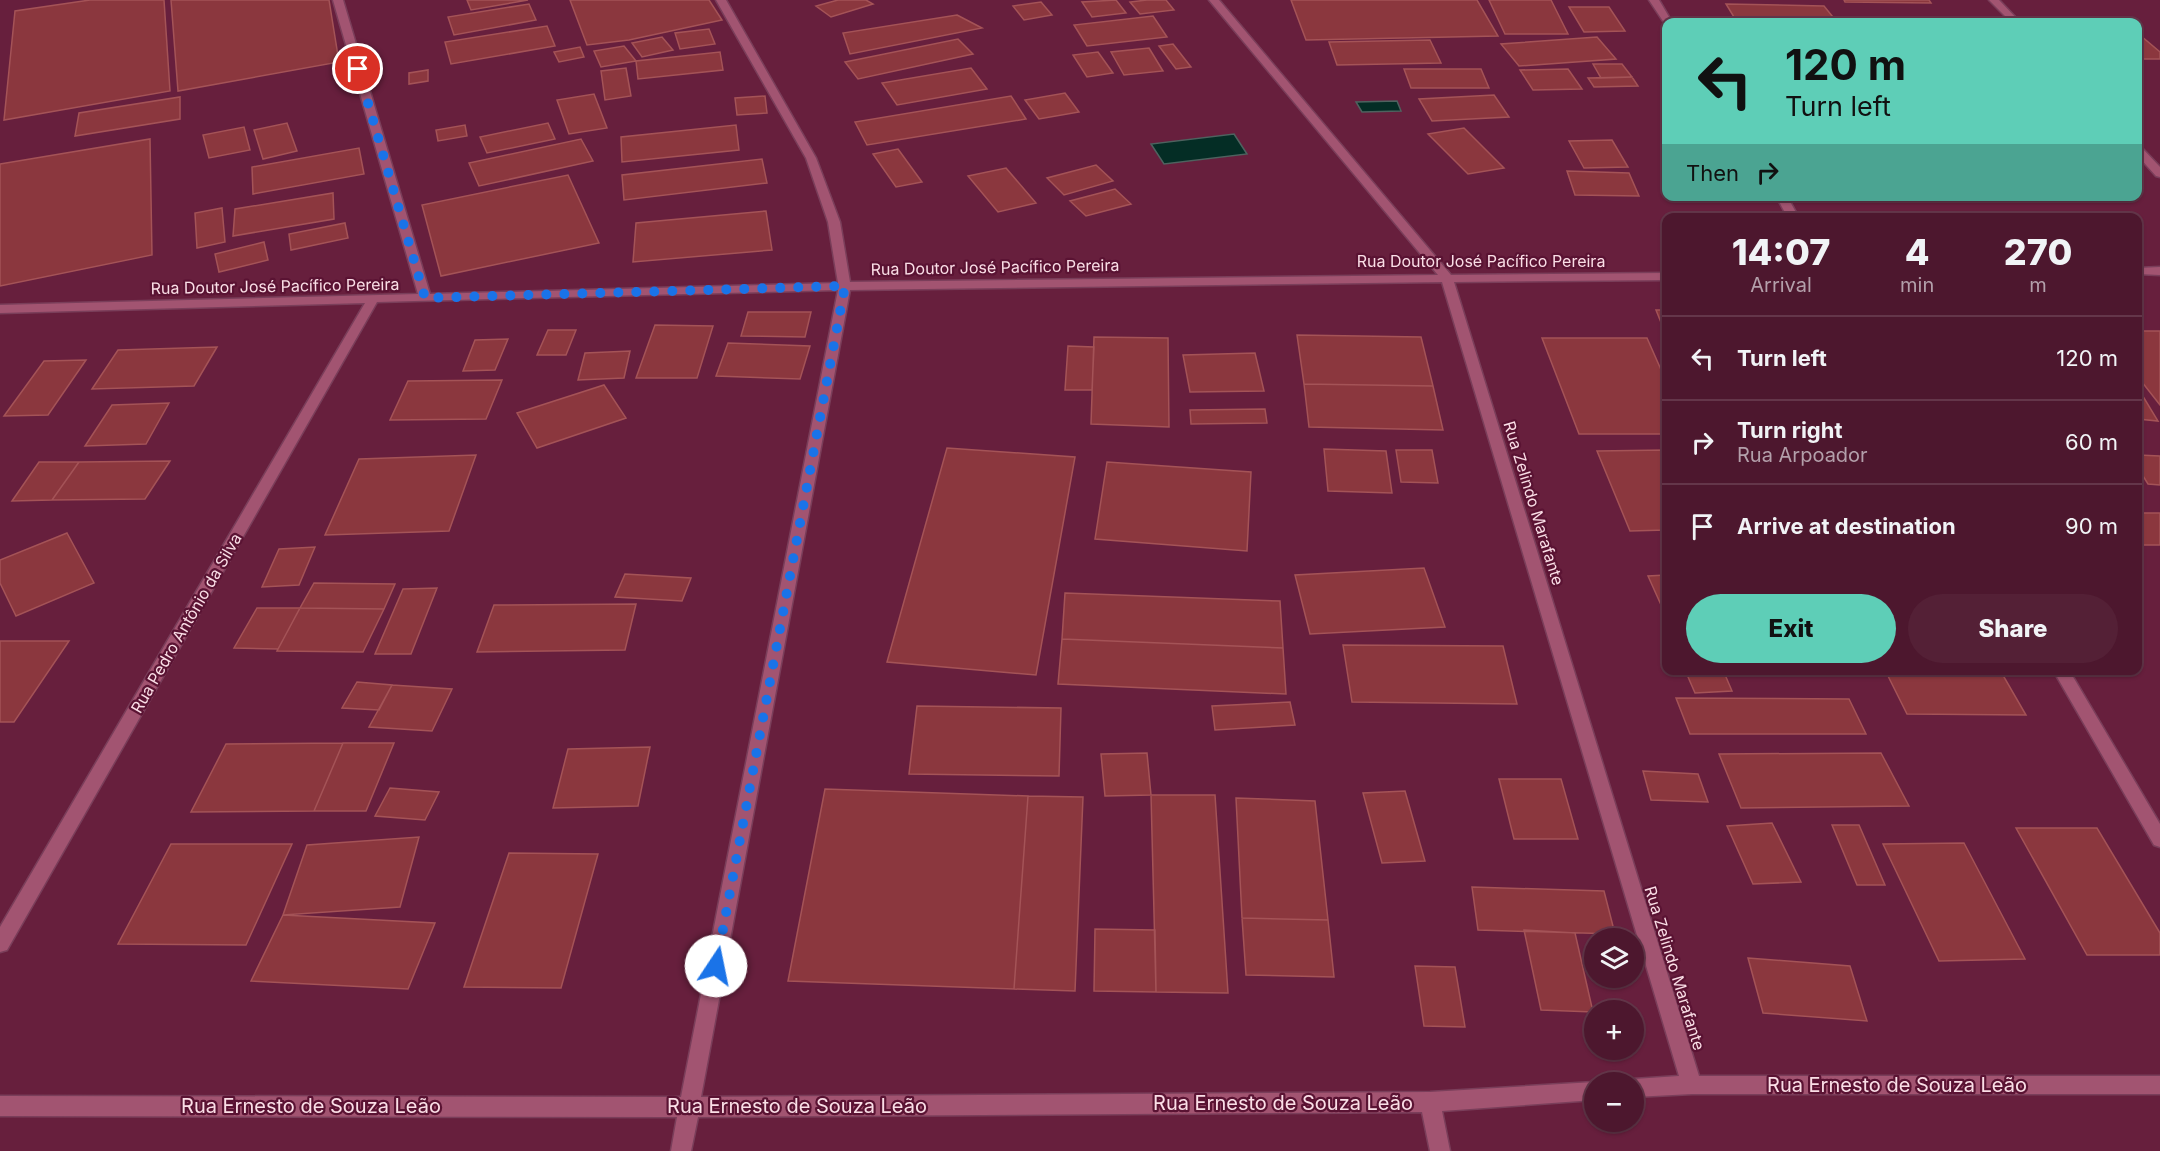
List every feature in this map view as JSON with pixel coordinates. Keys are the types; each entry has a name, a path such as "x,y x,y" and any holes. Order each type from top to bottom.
{"street":[{"path":"338,0 425,298"},
{"path":"681,1151 845,286 834,222 811,158 721,0"},
{"name":"Rua Zelindo Marafante","path":"1214,0 1446,277 1692,1085"},
{"path":"1654,0 1665,18"},
{"path":"1994,0 2012,18"},
{"path":"2142,154 2160,174"},
{"path":"2142,271 2160,271"},
{"name":"Rua Doutor José Pacífico Pereira","path":"0,309 372,301 845,286 1662,276"},
{"name":"Rua Pedro Antônio da Silva","path":"0,945 372,301"},
{"path":"2064,675 2160,840"},
{"name":"Rua Ernesto de Souza Leão","path":"1644,1088 1692,1085 2160,1085"},
{"name":"Rua Ernesto de Souza Leão","path":"0,1106 690,1107 1430,1102 1584,1092"},
{"path":"1430,1102 1440,1151"}],"shaded area":[{"path":"1397,101 1401,111 1362,112 1356,102"},
{"path":"1234,134 1247,154 1164,164 1151,144"}],"building":[{"path":"90,0 164,0 170,91 4,120 15,11"},
{"path":"171,0 329,0 339,62 178,91"},
{"path":"467,0 528,0 471,10"},
{"path":"570,0 709,0 722,20 629,40 587,45"},
{"path":"838,0 866,0 873,4 831,17 816,6"},
{"path":"1116,0 1126,13 1092,17 1082,2"},
{"path":"1166,0 1174,10 1140,14 1130,2"},
{"path":"1291,0 1477,0 1498,36 1306,40"},
{"path":"1489,0 1551,0 1568,34 1505,34"},
{"path":"1844,0 1929,0 1931,3 1845,2"},
{"path":"1041,2 1052,15 1024,20 1013,6"},
{"path":"529,4 536,20 454,35 448,17"},
{"path":"1726,4 1824,6 1834,18 1735,18"},
{"path":"1569,7 1609,7 1625,31 1584,32"},
{"path":"957,15 982,28 850,54 843,33"},
{"path":"1153,16 1167,37 1087,46 1074,25"},
{"path":"547,26 555,46 451,64 445,42"},
{"path":"709,29 715,44 680,49 675,33"},
{"path":"662,37 673,50 642,57 632,43"},
{"path":"1597,37 1616,59 1519,66 1501,44"},
{"path":"2142,37 2160,52 2160,59 2142,59"},
{"path":"958,39 973,54 858,79 845,62"},
{"path":"1430,40 1441,63 1337,65 1329,42"},
{"path":"1173,44 1191,67 1176,69 1159,46"},
{"path":"624,46 636,61 601,67 594,51"},
{"path":"580,47 584,57 559,62 554,52"},
{"path":"1149,48 1163,71 1124,75 1111,52"},
{"path":"720,52 723,70 638,79 636,61"},
{"path":"1098,52 1113,73 1087,77 1073,55"},
{"path":"1593,64 1622,64 1632,77 1601,78"},
{"path":"626,68 631,96 605,100 601,71"},
{"path":"971,68 987,89 897,105 882,83"},
{"path":"1404,69 1481,69 1489,88 1411,88"},
{"path":"1568,69 1582,89 1533,90 1520,70"},
{"path":"428,70 428,81 409,84 409,73"},
{"path":"1632,77 1638,86 1594,87 1588,78"},
{"path":"1065,93 1079,112 1039,119 1025,100"},
{"path":"594,94 607,128 569,134 557,100"},
{"path":"1494,95 1509,117 1432,121 1419,99"},
{"path":"765,96 767,113 737,115 735,98"},
{"path":"1011,96 1026,119 867,145 855,122"},
{"path":"180,97 180,119 75,136 79,113"},
{"path":"287,123 297,151 263,159 254,130"},
{"path":"548,123 555,139 487,153 480,137"},
{"path":"465,125 467,136 438,141 436,130"},
{"path":"736,125 739,150 622,162 621,137"},
{"path":"244,127 250,150 209,158 203,135"},
{"path":"1464,128 1504,168 1468,174 1428,134"},
{"path":"150,139 152,255 0,286 0,164"},
{"path":"581,139 593,161 479,186 469,163"},
{"path":"1612,140 1628,167 1584,168 1569,141"},
{"path":"359,148 364,174 253,194 252,167"},
{"path":"898,149 922,182 896,187 873,154"},
{"path":"762,159 767,183 624,200 622,175"},
{"path":"1096,165 1113,181 1064,195 1047,178"},
{"path":"1006,168 1036,203 998,212 968,176"},
{"path":"1567,171 1629,173 1639,196 1575,195"},
{"path":"568,175 599,243 441,276 422,205"},
{"path":"1115,189 1131,204 1086,216 1070,201"},
{"path":"333,193 334,219 233,236 235,209"},
{"path":"222,208 225,242 197,248 195,213"},
{"path":"766,211 772,250 633,262 636,223"},
{"path":"345,223 348,238 291,250 289,234"},
{"path":"264,242 268,260 219,272 215,254"},
{"path":"1656,310 1662,310 1662,325"},
{"path":"748,312 811,312 805,337 741,336"},
{"path":"655,325 713,326 697,378 636,378"},
{"path":"548,330 576,330 566,355 537,355"},
{"path":"2142,331 2160,331 2160,405 2142,382"},
{"path":"1297,335 1421,337 1433,386 1304,384"},
{"path":"1094,337 1168,338 1169,427 1091,424"},
{"path":"1542,338 1647,338 1662,372 1662,434 1579,434"},
{"path":"508,339 495,370 463,371 475,340"},
{"path":"728,343 810,346 800,379 716,376"},
{"path":"1068,346 1094,347 1092,390 1065,390"},
{"path":"217,347 194,386 92,389 118,350"},
{"path":"630,351 624,378 578,380 585,353"},
{"path":"1255,353 1264,391 1190,392 1183,355"},
{"path":"86,360 48,415 4,416 44,361"},
{"path":"502,380 486,419 390,420 408,381"},
{"path":"1304,384 1433,386 1443,430 1309,427"},
{"path":"604,385 626,418 537,448 517,413"},
{"path":"2142,395 2158,421 2142,419"},
{"path":"169,403 146,444 85,446 112,405"},
{"path":"1265,409 1267,423 1191,424 1190,410"},
{"path":"947,448 1075,457 1036,675 887,662"},
{"path":"1324,449 1386,451 1392,493 1328,491"},
{"path":"1396,450 1432,450 1438,483 1401,482"},
{"path":"1662,450 1662,530 1630,531 1597,451"},
{"path":"476,455 449,531 325,535 359,459"},
{"path":"2142,455 2160,456 2160,485 2148,484 2142,474"},
{"path":"170,461 145,499 52,500 79,462"},
{"path":"39,462 79,462 52,500 12,501"},
{"path":"1107,462 1251,472 1247,551 1095,539"},
{"path":"2142,513 2160,513 2160,545 2142,545"},
{"path":"67,533 94,583 16,616 0,583 0,560"},
{"path":"315,547 299,585 262,587 279,549"},
{"path":"1424,568 1445,627 1310,634 1295,575"},
{"path":"625,574 691,578 682,601 615,597"},
{"path":"1662,575 1662,607 1648,576"},
{"path":"314,583 395,584 384,609 300,608"},
{"path":"437,588 411,654 375,654 403,589"},
{"path":"1065,593 1280,601 1283,648 1062,639"},
{"path":"636,604 625,650 477,652 494,605"},
{"path":"257,608 300,608 278,649 234,648"},
{"path":"300,608 384,609 363,652 277,651"},
{"path":"1062,639 1283,648 1286,694 1058,684"},
{"path":"0,641 69,641 14,722 0,722"},
{"path":"1343,645 1503,646 1517,704 1352,702"},
{"path":"1687,675 1725,675 1732,691 1695,693"},
{"path":"1888,675 2003,675 2026,715 1907,714"},
{"path":"357,682 392,685 379,710 342,708"},
{"path":"392,685 452,689 432,731 369,727"},
{"path":"1676,698 1849,699 1866,734 1690,734"},
{"path":"1290,702 1295,725 1215,730 1212,706"},
{"path":"917,706 1061,708 1059,776 909,774"},
{"path":"343,743 394,743 366,811 314,811"},
{"path":"343,743 314,811 191,812 226,744"},
{"path":"650,747 638,806 553,808 568,749"},
{"path":"1147,753 1151,795 1105,796 1101,754"},
{"path":"1881,753 1909,806 1741,808 1719,754"},
{"path":"1643,771 1698,774 1708,802 1651,800"},
{"path":"1499,779 1561,779 1578,839 1514,839"},
{"path":"390,788 439,792 425,820 375,816"},
{"path":"825,789 1028,796 1014,989 788,981"},
{"path":"1405,791 1425,861 1382,863 1363,793"},
{"path":"1151,795 1215,795 1228,993 1156,992"},
{"path":"1028,796 1083,797 1075,991 1014,989"},
{"path":"1236,798 1315,801 1328,920 1242,918"},
{"path":"1772,823 1801,882 1753,884 1727,826"},
{"path":"1832,825 1859,825 1885,885 1857,885"},
{"path":"2016,828 2097,828 2160,933 2160,955 2087,955"},
{"path":"419,837 400,907 283,915 307,845"},
{"path":"1964,843 2025,959 1939,961 1883,844"},
{"path":"171,844 292,844 246,945 118,944"},
{"path":"509,853 598,854 561,988 464,987"},
{"path":"1472,887 1604,891 1613,928 1584,928 1584,933 1478,930"},
{"path":"283,915 435,923 408,989 251,981"},
{"path":"1242,918 1328,920 1334,977 1246,975"},
{"path":"1095,929 1155,930 1156,992 1094,991"},
{"path":"1524,930 1575,933 1584,972 1584,988 1588,988 1590,1000 1584,1000 1584,1012 1541,1010"},
{"path":"1748,958 1850,966 1867,1021 1763,1013"},
{"path":"1415,966 1455,967 1465,1027 1424,1026"}],"route":[{"path":"358,69 425,298 845,286 716,966"}]}
